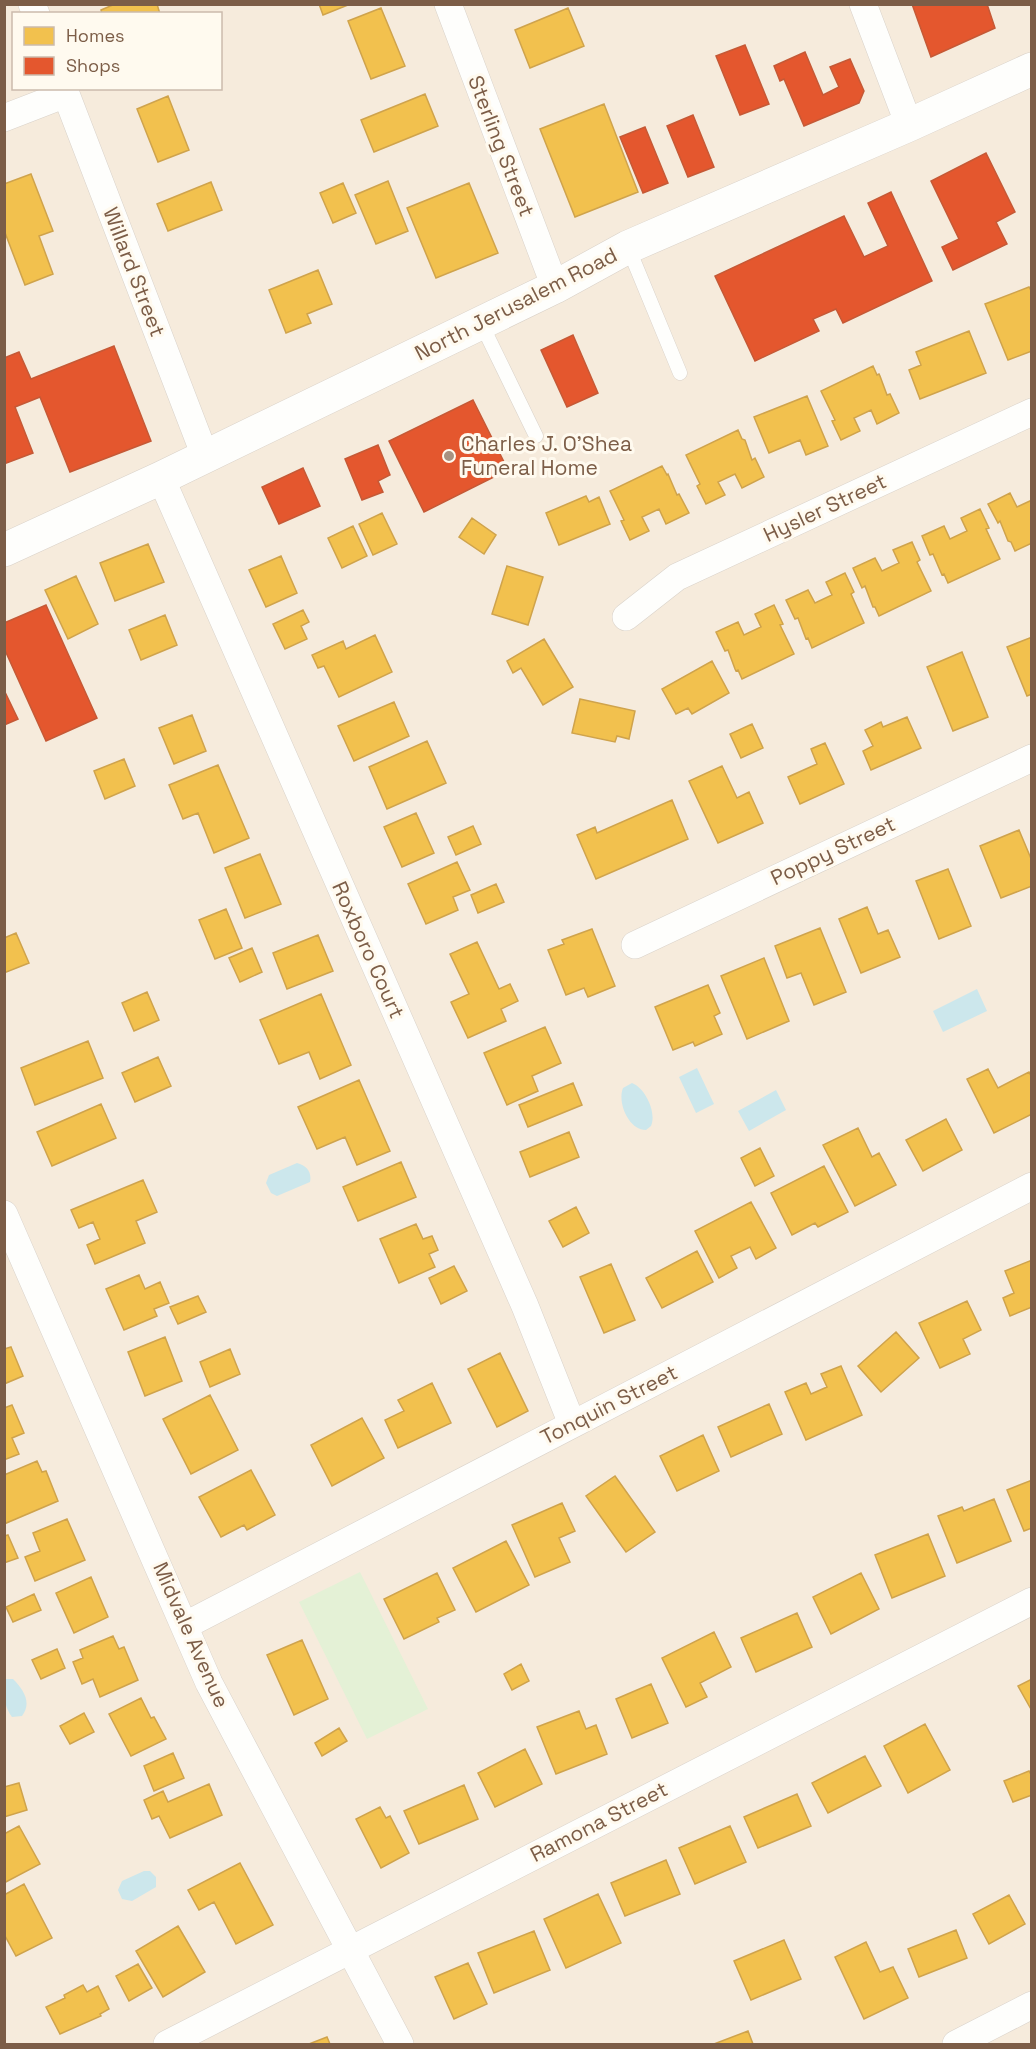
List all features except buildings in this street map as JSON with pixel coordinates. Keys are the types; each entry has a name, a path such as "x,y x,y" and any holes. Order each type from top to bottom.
{"main road":[{"name":"North Jerusalem Road","path":"4,549 161,478 480,319 555,287 628,248 1032,69"}],"street":[{"name":"Sterling Street","path":"448,4 555,287"},
{"path":"863,4 909,125"},
{"path":"4,118 63,91"},
{"name":"Willard Street","path":"63,91 206,456"},
{"name":"Hysler Street","path":"626,617 677,577 1032,412"},
{"name":"Roxboro Court","path":"161,478 525,1306 572,1424"},
{"name":"Poppy Street","path":"635,945 1032,758"},
{"name":"Tonquin Street","path":"186,1625 1032,1186"},
{"name":"Midvale Avenue","path":"4,1214 186,1625 209,1683 400,2044"},
{"name":"Ramona Street","path":"167,2044 1032,1601"},
{"path":"956,2044 1032,2006"}],"lane":[{"path":"628,248 680,373"},
{"path":"480,319 536,436"}],"shaded area":[{"path":"5,5 1031,5 1031,2044 5,2044"}],"green space":[{"path":"360,1572 428,1709 367,1739 299,1602"}],"water":[{"path":"977,989 987,1011 943,1032 933,1011"},
{"path":"697,1068 714,1104 696,1113 679,1077"},
{"path":"632,1083 649,1101 652,1120 651,1126 646,1130 634,1126 623,1108 623,1088"},
{"path":"776,1090 786,1110 749,1131 738,1111"},
{"path":"297,1163 308,1170 310,1182 277,1196 271,1193 266,1183 269,1175"},
{"path":"5,1679 13,1679 23,1692 26,1706 22,1716 12,1717 7,1708 4,1694"},
{"path":"144,1871 150,1871 156,1877 156,1887 132,1901 122,1899 118,1890 122,1881"}],"place":[{"name":"Charles J. O’Shea Funeral Home","path":"449,456"}]}
